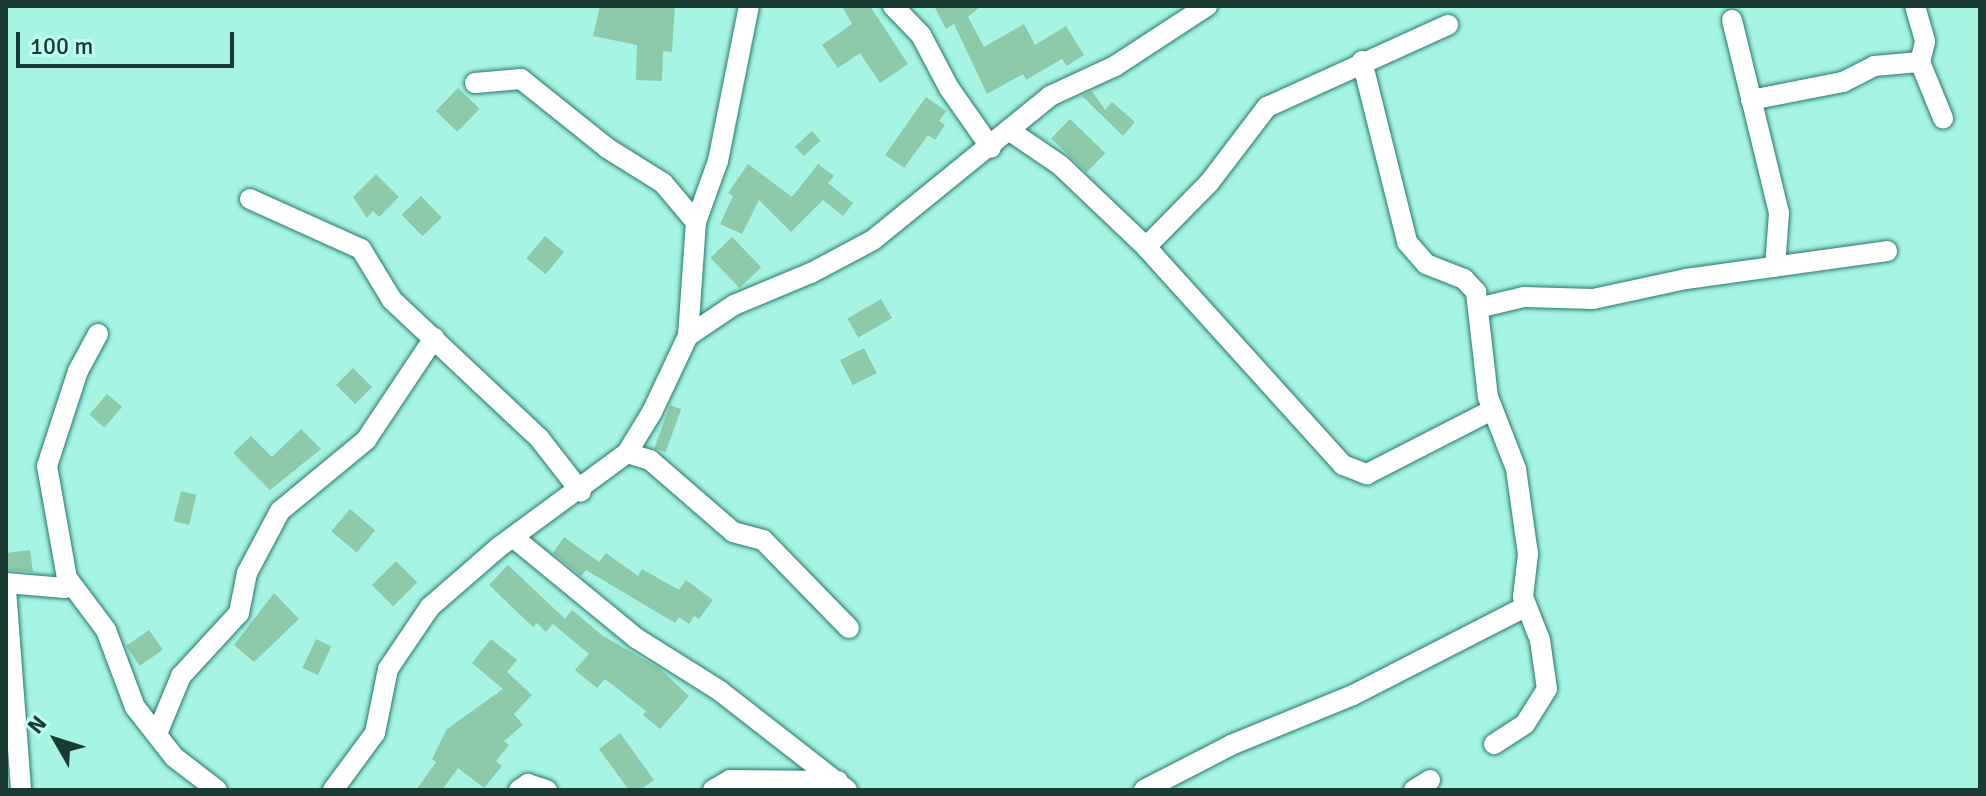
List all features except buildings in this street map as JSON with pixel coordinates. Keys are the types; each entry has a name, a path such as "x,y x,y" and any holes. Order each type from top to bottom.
{"street":[{"path":"333,790 375,733 388,669 430,607 513,537 581,492 627,453 688,336 696,222 718,161 749,6"},
{"path":"893,6 921,35 949,88 991,148"},
{"path":"688,336 734,305 811,273 873,240 991,148 1050,96 1115,66 1207,6"},
{"path":"1915,6 1925,42 1920,62 1943,118"},
{"path":"1732,20 1779,213 1775,267"},
{"path":"1146,247 1209,183 1267,107 1362,61 1448,25"},
{"path":"1362,61 1407,242 1426,264 1464,279 1482,307 1481,341 1492,410 1516,469 1528,554 1525,607 1540,640 1547,689 1525,724 1494,744"},
{"path":"1751,100 1843,82 1874,66 1920,62"},
{"path":"475,83 521,79 607,148 663,183 696,222"},
{"path":"1010,131 1060,165 1146,247 1343,465 1367,474 1492,410"},
{"path":"250,199 361,249 392,300 539,438 581,492"},
{"path":"1482,307 1524,297 1593,299 1887,251"},
{"path":"6,583 65,588 67,578 47,466 78,371 98,334"},
{"path":"157,734 181,676 239,613 247,573 280,511 366,440 434,338"},
{"path":"627,453 650,460 733,532 763,540 849,628"},
{"path":"513,537 636,638 720,691 843,786"},
{"path":"67,578 106,630 135,707 198,780 217,790"},
{"path":"6,589 21,790"},
{"path":"1144,790 1231,745 1353,695 1525,607"},
{"path":"713,790 730,780 843,786"},
{"path":"519,790 528,784 547,790"}]}
